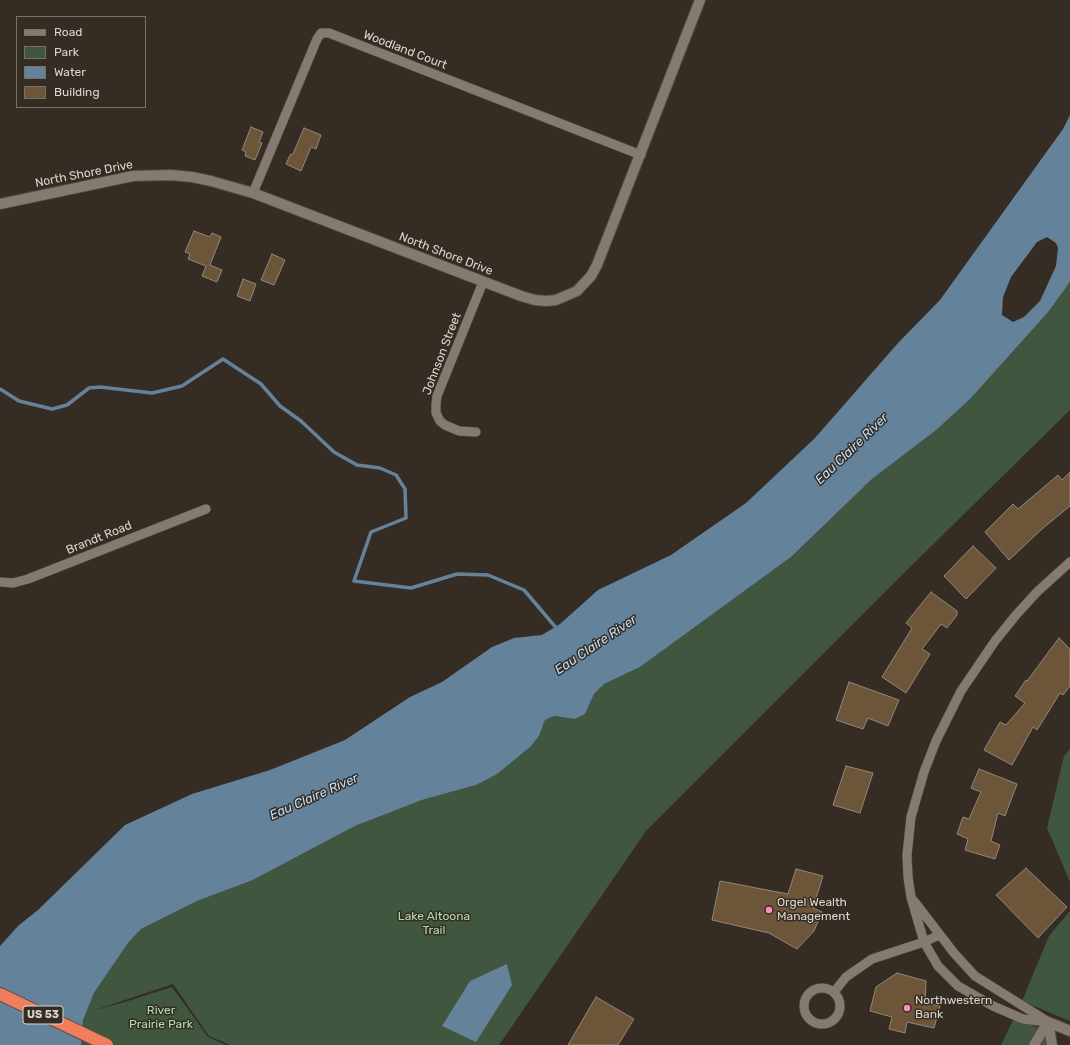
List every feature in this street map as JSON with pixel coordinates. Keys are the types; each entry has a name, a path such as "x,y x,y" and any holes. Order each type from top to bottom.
{"highway":[{"name":"US 53","path":"0,994 107,1045"}],"street":[{"name":"North Shore Drive","path":"0,204 111,180 146,175 192,177 253,193 521,296 541,301 556,300 577,291 591,276 597,265 700,0"},
{"name":"Woodland Court","path":"253,193 317,39 321,33 329,33 641,155"},
{"name":"Johnson Street","path":"476,432 459,431 445,425 440,421 436,413 436,404 437,396 483,282"},
{"name":"Brandt Road","path":"0,582 13,583 28,579 206,509"},
{"path":"1048,1022 1023,1019 993,1006 958,986 938,966 924,942 911,897 907,855 911,817 924,772 945,722 961,691 994,641 1037,592 1070,562"},
{"path":"911,897 938,935 975,976 1048,1022 1070,1031"},
{"path":"834,992 846,977 872,959 924,942 938,935"},
{"path":"817,988 834,992 841,1005 840,1011 836,1018 828,1024 811,1021 806,1016 804,1010 804,1004 808,994 817,988"},
{"path":"1034,1045 1048,1022"},
{"path":"1048,1022 1052,1045"}],"green space":[{"name":"Lake Altoona Trail","path":"1070,282 1070,410 907,570 646,831 499,1045 230,1045 209,1036 173,984 89,1012 172,987 208,1037 226,1045 72,1045 94,993 128,943 141,929 197,901 253,880 355,826 422,800 476,785 539,736 545,720 554,716 575,719 585,714 594,694 604,684 640,667 791,557 872,479 935,431 1049,311"},
{"path":"1070,749 1070,882 1047,828 1064,756"},
{"path":"1070,911 1070,1021 1022,1001 1049,936"},
{"path":"1014,1018 1056,1035 1052,1045 1001,1045"}],"water":[{"name":"Eau Claire River","path":"1070,115 1070,282 1049,311 970,399 935,431 872,479 791,557 640,667 604,684 594,694 585,714 575,719 554,716 545,720 539,736 530,747 497,774 476,785 422,800 355,826 253,880 197,901 141,929 128,943 94,993 83,1020 81,1045 0,1045 0,946 18,926 38,910 125,825 192,794 270,770 345,740 410,697 442,682 492,647 514,638 542,635 560,624 598,590 671,555 746,503 815,438 898,343 940,300 1063,129","holes":["1047,237 1056,243 1058,248 1056,266 1040,301 1024,317 1013,322 1002,315 1003,297 1011,277 1037,242"]},
{"path":"507,964 512,985 476,1042 442,1026 470,981"}],"building":[{"path":"251,127 263,132 259,142 262,143 255,160 245,156 246,152 242,150"},
{"path":"304,128 321,135 316,149 311,147 301,171 286,164 290,155 293,154"},
{"path":"194,231 210,237 212,233 221,237 210,265 222,270 217,282 202,276 206,266 188,259 190,254 185,252"},
{"path":"272,254 285,260 274,285 261,280"},
{"path":"243,279 256,284 250,301 237,296"},
{"path":"1070,472 1070,506 1042,529 1009,560 985,532 1013,504 1018,509 1058,475 1062,480"},
{"path":"973,546 996,568 966,599 944,576"},
{"path":"931,592 957,611 957,615 947,628 941,624 922,649 930,654 906,693 882,677 912,628 906,623"},
{"path":"1059,638 1070,649 1070,686 1063,695 1060,693 1037,730 1033,727 1012,765 984,750 1000,722 1006,725 1025,703 1015,696"},
{"path":"849,682 899,700 888,726 868,718 863,729 836,720"},
{"path":"846,766 873,773 860,813 833,805"},
{"path":"979,769 1017,784 1005,816 998,813 991,841 1000,845 995,859 965,850 968,839 957,834 963,817 969,819 981,792 971,788"},
{"path":"1026,868 1067,907 1038,938 996,895"},
{"path":"796,869 823,876 813,908 822,912 814,931 797,949 769,933 712,920 720,881 788,894"},
{"path":"897,973 926,981 925,1003 940,1006 934,1028 907,1022 905,1033 889,1029 892,1017 870,1011 876,987"},
{"path":"596,997 634,1019 618,1045 568,1045"}],"waterway":[{"path":"0,389 19,401 52,409 67,405 89,388 100,387 152,393 182,386 223,359 261,384 280,406 301,421 334,452 357,465 380,468 396,475 405,489 406,518 371,532 354,581 411,588 457,574 488,575 524,590 558,630"}],"place":[{"name":"Orgel Wealth Management","path":"769,910"},
{"name":"Northwestern Bank","path":"907,1008"}],"park label":[{"name":"River Prairie Park","path":"161,1018"}]}
